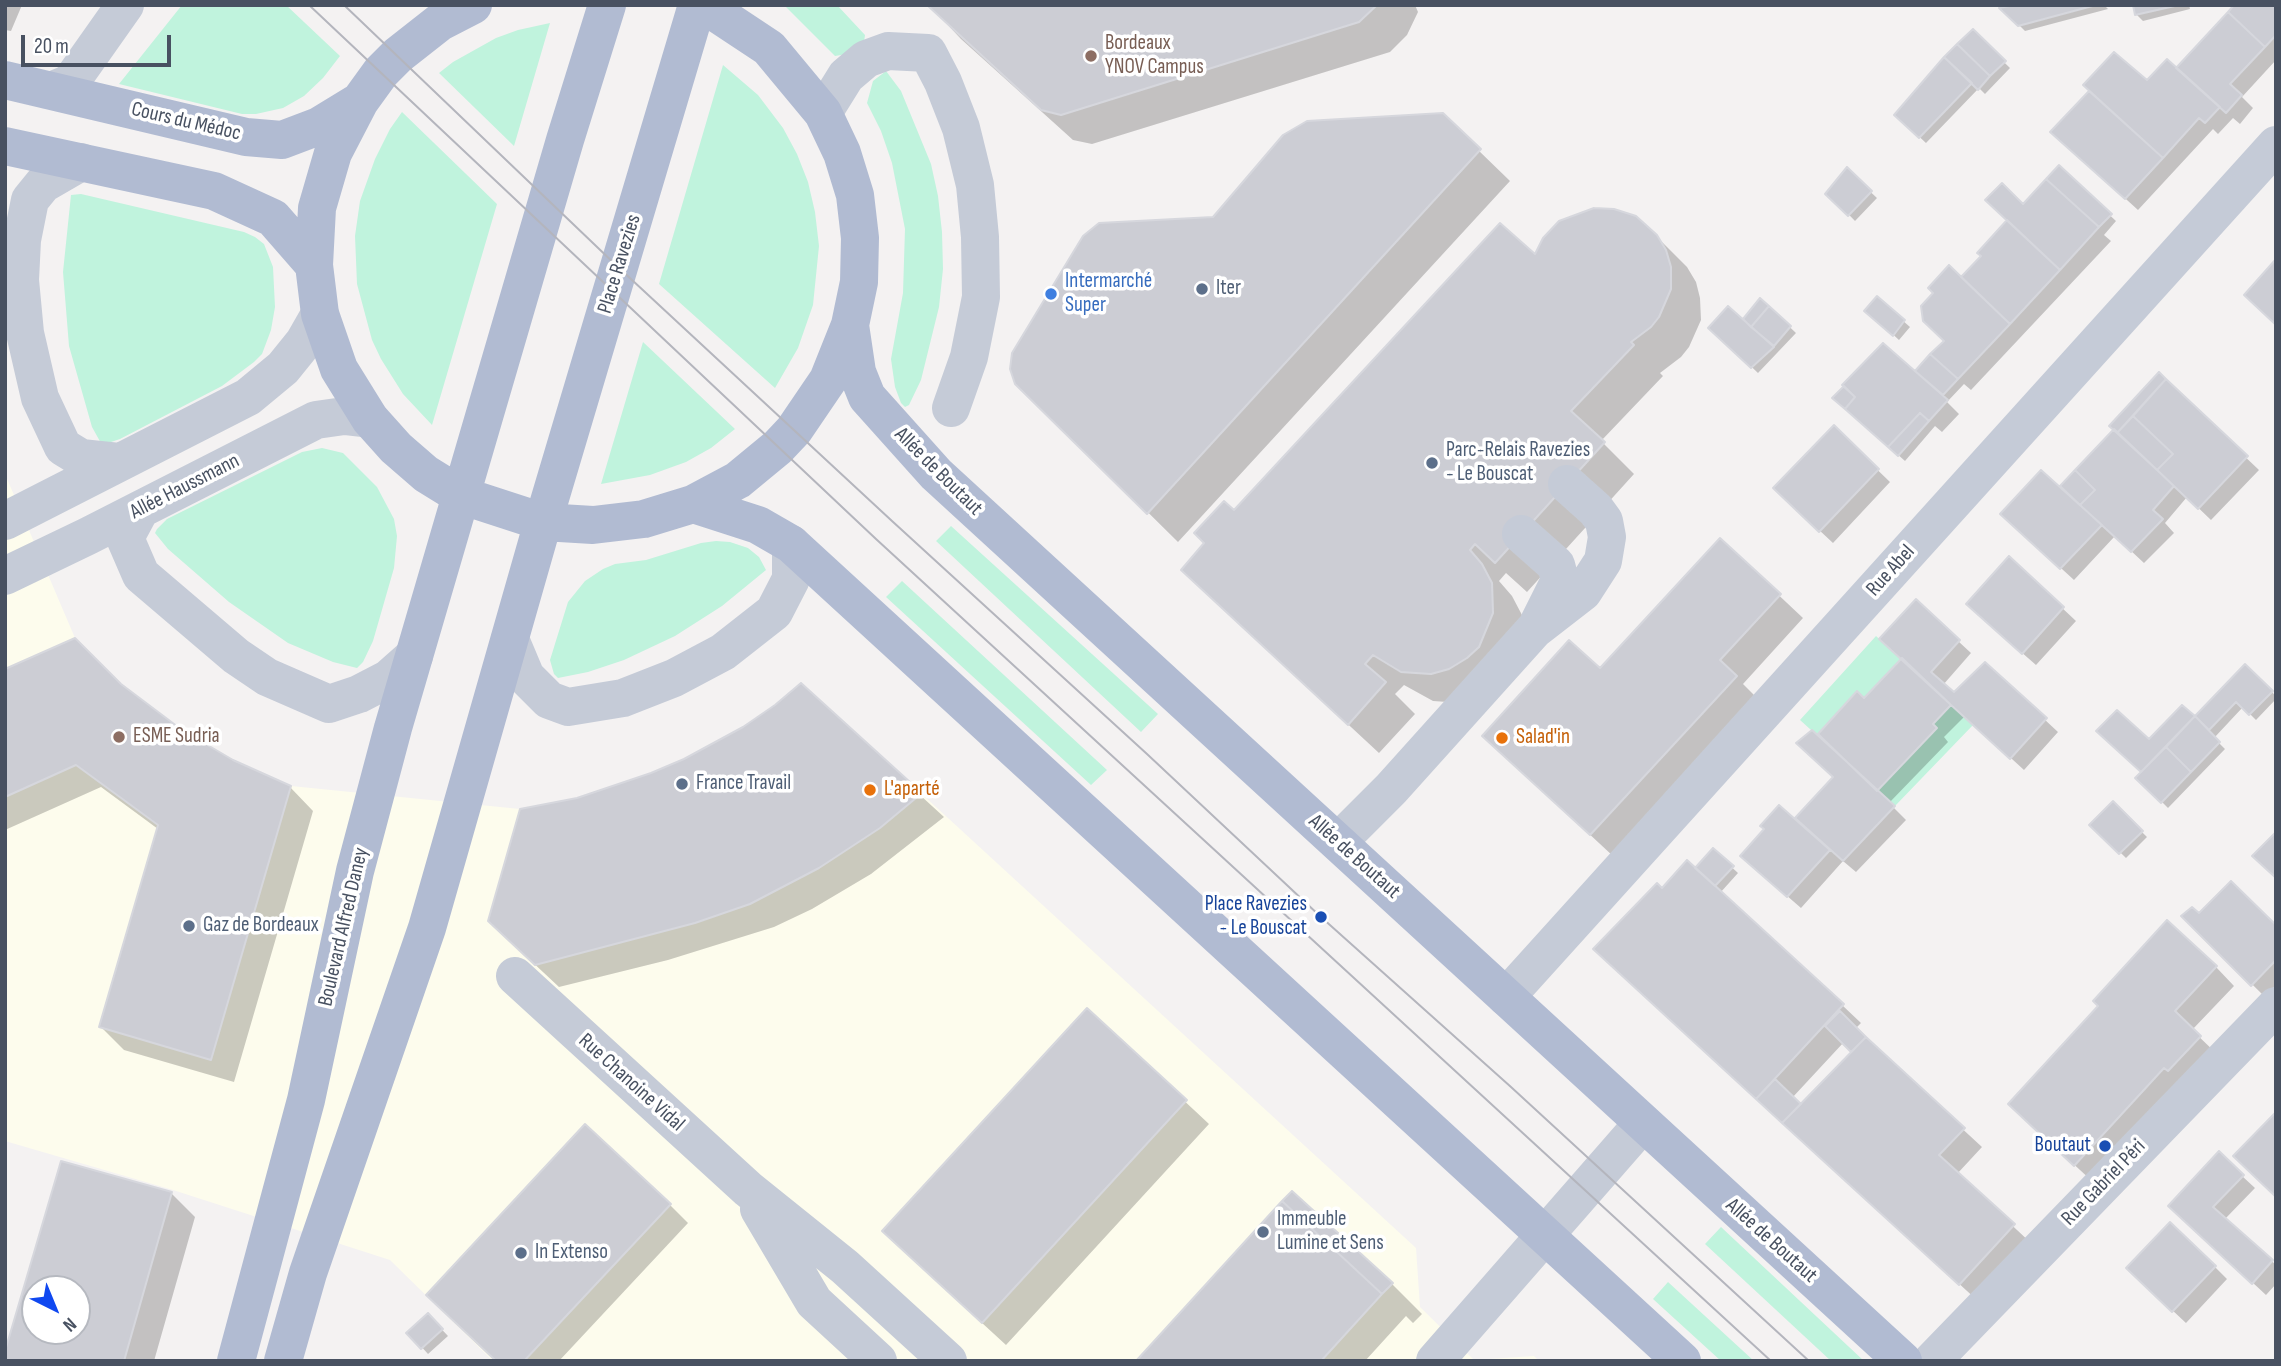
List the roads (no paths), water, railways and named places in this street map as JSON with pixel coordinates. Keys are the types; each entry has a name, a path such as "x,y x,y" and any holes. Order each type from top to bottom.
{"main road":[{"path":"473,5 440,22 397,55 360,101 333,153 317,208 314,265 320,314 339,369 370,419 396,448 426,474 460,495 543,522 593,525 644,519 692,504 738,480 794,430 828,380 850,325 859,282 860,238 855,195 842,153 823,113 769,47 704,5"},
{"path":"460,495 607,5"},
{"name":"Place Ravezies","path":"543,522 697,5"},
{"name":"Cours du Médoc","path":"5,80 246,137 282,140 319,126 360,101"},
{"path":"5,146 214,191 273,218 314,265"},
{"name":"Allée de Boutaut","path":"850,325 857,372 867,397 936,474 1903,1361"},
{"name":"Boulevard Alfred Daney","path":"236,1361 306,1100 355,871 460,495"},
{"path":"692,504 758,525 791,544 1682,1361"},
{"path":"283,1361 308,1273 427,928 543,522"}],"street":[{"path":"53,90 70,82 125,5"},
{"path":"823,113 846,76 866,59 888,51 928,53 943,82 961,128 975,185 980,237 981,297 969,357 951,408"},
{"name":"Rue Abel","path":"1506,997 2276,145"},
{"path":"81,162 43,184 30,200 22,240 20,280 25,333 40,398 64,447 81,458 119,463"},
{"path":"5,522 248,397 283,368 304,342 320,314"},
{"name":"Allée Haussmann","path":"5,576 316,420 344,416 370,419"},
{"path":"1338,842 1391,789 1534,630 1583,592 1603,561 1607,537 1604,520 1567,484"},
{"path":"140,510 125,538 141,575 236,656 267,677 329,704 359,694 388,679 414,656"},
{"path":"1521,534 1556,565 1560,580 1534,630"},
{"path":"510,639 526,677 549,699 568,707 623,698 674,678 723,652 774,612 791,579 791,544"},
{"name":"Rue Chanoine Vidal","path":"515,976 748,1189 845,1267 948,1361"},
{"name":"Rue Gabriel Péri","path":"1932,1361 2276,1006"},
{"path":"1435,1361 1643,1123"},
{"name":"Rue Chanoine Vidal","path":"748,1189 814,1302 878,1361"}],"tram line":[{"path":"309,5 876,539 1771,1361"},
{"path":"344,5 618,267 892,521 1321,917 1511,1087 1809,1361"}],"place":[{"name":"Bordeaux YNOV Campus","path":"1091,56"},
{"name":"Iter","path":"1202,289"},
{"name":"Intermarché Super","path":"1051,294"},
{"name":"Parc-Relais Ravezies - Le Bouscat","path":"1432,463"},
{"name":"ESME Sudria","path":"119,737"},
{"name":"Salad'in","path":"1502,738"},
{"name":"France Travail","path":"682,784"},
{"name":"L'aparté","path":"870,790"},
{"name":"Place Ravezies - Le Bouscat","path":"1321,917"},
{"name":"Gaz de Bordeaux","path":"189,926"},
{"name":"Boutaut","path":"2105,1146"},
{"name":"Immeuble Lumine et Sens","path":"1263,1232"},
{"name":"In Extenso","path":"521,1253"}]}
